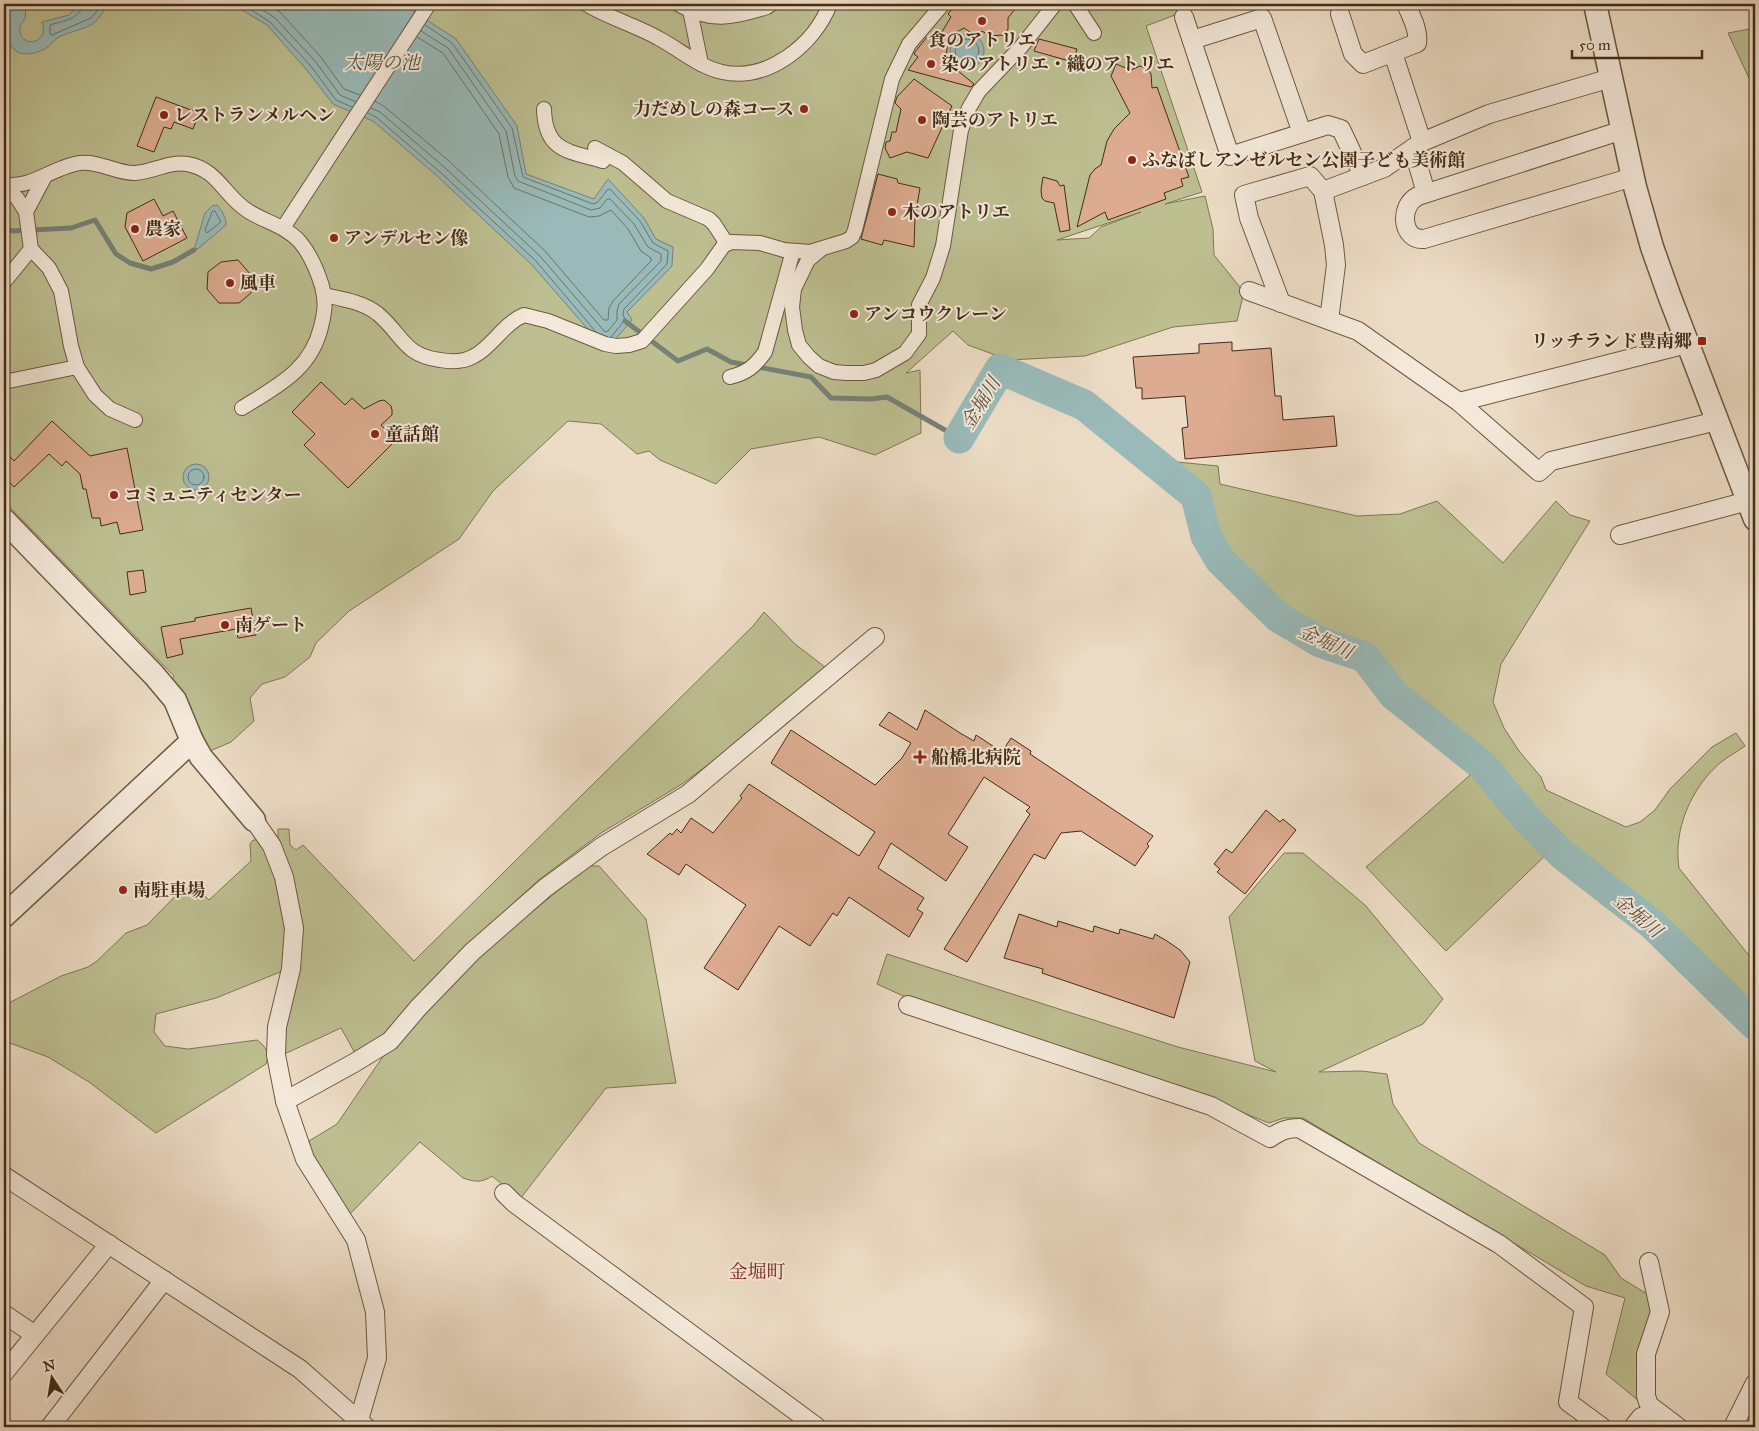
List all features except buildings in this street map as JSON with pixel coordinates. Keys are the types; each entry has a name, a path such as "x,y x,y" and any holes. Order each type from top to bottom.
{"street":[{"path":"283,228 429,4"},
{"path":"586,4 658,38 701,64 721,72 738,74 758,71 774,65 793,52 810,38 830,4"},
{"path":"684,7 700,15 716,17 735,16 767,7 771,4"},
{"path":"324,295 360,304 378,314 406,345 417,354 447,362 475,356 512,321 524,315 548,321 605,344 616,346 629,345 642,341 707,269 719,250 731,242 760,244 793,251 810,252 846,241 852,237 892,79 909,44 943,4"},
{"path":"822,248 808,260 794,289 792,307 799,345 819,366 846,374 876,370 905,353 919,334 919,305 933,278 941,254 961,130 969,108 979,91 1021,48 1055,4"},
{"path":"1075,4 1094,33"},
{"path":"1340,14 1353,54 1363,64 1416,43 1418,37 1416,29 1406,4"},
{"path":"1595,4 1633,177 1652,246 1687,344 1752,510 1620,535"},
{"path":"684,7 701,64"},
{"path":"1184,17 1230,156 1328,125 1341,129 1363,176"},
{"path":"1192,40 1262,18 1302,133"},
{"path":"1393,53 1417,145 1426,193"},
{"path":"1323,191 1384,168 1417,145 1489,114 1611,78"},
{"path":"544,109 547,132 558,146 604,161"},
{"path":"1623,130 1418,196 1409,202 1404,213 1407,228 1414,238 1418,240 1633,177"},
{"path":"595,148 623,163 667,201 709,219 727,244"},
{"path":"4,186 24,184 77,163 103,165 133,173 144,172 167,164 185,164 209,172 217,178 231,198 243,207 283,228 300,242 316,268 324,295 326,309 318,343 295,372 242,408"},
{"path":"26,212 45,176"},
{"path":"1281,303 1249,218 1244,195 1310,176 1323,191 1336,265 1329,320"},
{"path":"4,186 17,198 26,212 32,249 49,268 61,291 71,346 77,367 95,395 110,409 135,420"},
{"path":"4,282 32,249"},
{"path":"730,377 749,370 765,352 793,251"},
{"path":"4,259 18,264"},
{"path":"1249,291 1358,331 1459,402 1539,472 1551,461 1717,421"},
{"path":"1459,402 1687,344"},
{"path":"4,382 77,367"},
{"path":"4,520 154,675 175,700 192,741 201,757 254,820 272,846 284,877 294,928 291,970 277,1028 276,1055 285,1101 305,1159 356,1240 375,1312 377,1358 363,1424 300,1369 4,1176"},
{"path":"285,1101 354,1063 390,1040 472,952 546,888 602,847 688,794 875,637"},
{"path":"4,916 192,741"},
{"path":"908,1005 1211,1106 1270,1138 1282,1130 1299,1128 1499,1244 1584,1308 1568,1402 1602,1427"},
{"path":"504,1193 522,1209 817,1427"},
{"path":"4,1373 108,1244"},
{"path":"1649,1262 1660,1312 1646,1354 1646,1396 1649,1405 1678,1427"},
{"path":"50,1427 164,1280"},
{"path":"4,1314 35,1335"},
{"path":"1732,1427 1755,1383"},
{"path":"1633,1427 1641,1417 1655,1427"}],"green space":[{"path":"4,4 1204,4 1146,26 1202,192 1165,204 1205,196 1213,229 1214,255 1244,292 1237,321 1173,327 1085,356 1009,360 968,345 953,331 906,373 920,370 921,433 875,455 819,437 751,449 716,484 660,460 649,451 637,454 601,424 568,421 493,491 459,539 349,611 316,643 310,657 285,677 262,684 250,698 254,721 231,742 210,751 184,695 172,680 174,676 4,501","holes":["1141,212 1101,227 1089,238 1057,240"]},
{"path":"1755,28 1755,91 1728,33"},
{"path":"1177,462 1218,466 1220,484 1357,516 1400,514 1437,501 1503,563 1556,501 1570,515 1590,521 1501,664 1493,702 1504,728 1519,751 1541,777 1546,790 1626,827 1640,822 1655,810 1670,789 1712,747 1736,733 1745,746 1720,763 1710,773 1693,797 1682,825 1678,854 1679,868 1755,963 1755,1019 1655,918 1563,848 1532,816 1527,814 1485,763 1449,730 1411,703 1365,649 1321,637 1281,612 1224,557 1198,488 1172,469"},
{"path":"764,612 795,644 825,667 725,752 682,784 601,833 540,879 468,944 387,1035 356,1055 341,1028 280,1056 295,971 278,843 278,829 289,829 290,845 296,850 303,845 414,961 754,625"},
{"path":"1478,768 1522,822 1550,851 1446,951 1366,867"},
{"path":"253,840 257,840 267,850 289,927 285,970 216,998 156,1014 154,1032 165,1046 188,1049 257,1040 266,1050 268,1057 266,1064 156,1133 89,1082 48,1057 4,1041 5,1005 61,976 88,967 97,961 126,933 147,925 190,881 209,900 251,861 250,844"},
{"path":"1284,853 1303,853 1365,905 1443,999 1423,1024 1319,1072 1361,1071 1387,1074 1393,1104 1419,1143 1605,1255 1621,1278 1647,1294 1653,1312 1639,1401 1606,1374 1625,1298 1586,1286 1303,1118 1284,1118 1269,1123 1213,1101 910,999 877,984 887,954 1178,1047 1276,1072 1255,1061 1229,917"},
{"path":"588,866 599,866 646,919 676,1083 606,1088 520,1199 492,1176 478,1181 463,1178 420,1142 349,1215 312,1156 309,1141 337,1124 386,1052 476,958"}],"water":[{"path":"4,4 24,4 26,12 20,26 20,31 22,37 30,42 39,39 42,35 42,22 69,15 80,4 108,4 98,19 91,25 59,37 45,49 22,54 10,44 5,25"},
{"name":"太陽の池","path":"232,4 402,4 456,39 517,126 526,174 594,199 608,179 644,218 656,239 673,247 672,266 627,312 632,320 606,350 532,265 436,175 373,121 333,104 306,69 267,25"},
{"path":"967,34 979,39 984,51 979,63 967,68 955,63 950,51 955,39"},
{"path":"217,205 223,214 226,225 199,248 194,250 205,213 212,206"},
{"path":"196,464 205,468 209,477 205,486 196,490 187,486 183,477 187,468"}],"waterway":[{"path":"4,228 13,231 71,228 95,220 116,254 130,263 151,269 173,262 194,250"},
{"path":"625,321 678,361 707,349 731,362 811,377 831,398 871,399 887,397 959,438"},
{"name":"金堀川","path":"959,438 1000,369 1084,405 1196,496 1206,536 1220,560 1278,617 1320,642 1365,657 1394,695 1483,766 1526,818 1563,855 1652,924 1755,1025"}],"place":[{"name":"食のアトリエ","path":"982,21"},
{"name":"染のアトリエ・織のアトリエ","path":"931,64"},
{"name":"力だめしの森コース","path":"804,109"},
{"name":"レストランメルヘン","path":"164,115"},
{"name":"陶芸のアトリエ","path":"922,120"},
{"name":"ふなばしアンゼルセン公園子ども美術館","path":"1132,160"},
{"name":"木のアトリエ","path":"892,212"},
{"name":"農家","path":"135,229"},
{"name":"アンデルセン像","path":"334,238"},
{"name":"風車","path":"230,283"},
{"name":"アンコウクレーン","path":"854,314"},
{"name":"リッチランド豊南郷","path":"1702,341"},
{"name":"童話館","path":"375,434"},
{"name":"コミュニティセンター","path":"114,495"},
{"name":"南ゲート","path":"225,625"},
{"name":"船橋北病院","path":"920,757"},
{"name":"南駐車場","path":"123,890"}],"district":[{"name":"金堀町","path":"757,1271"}]}
